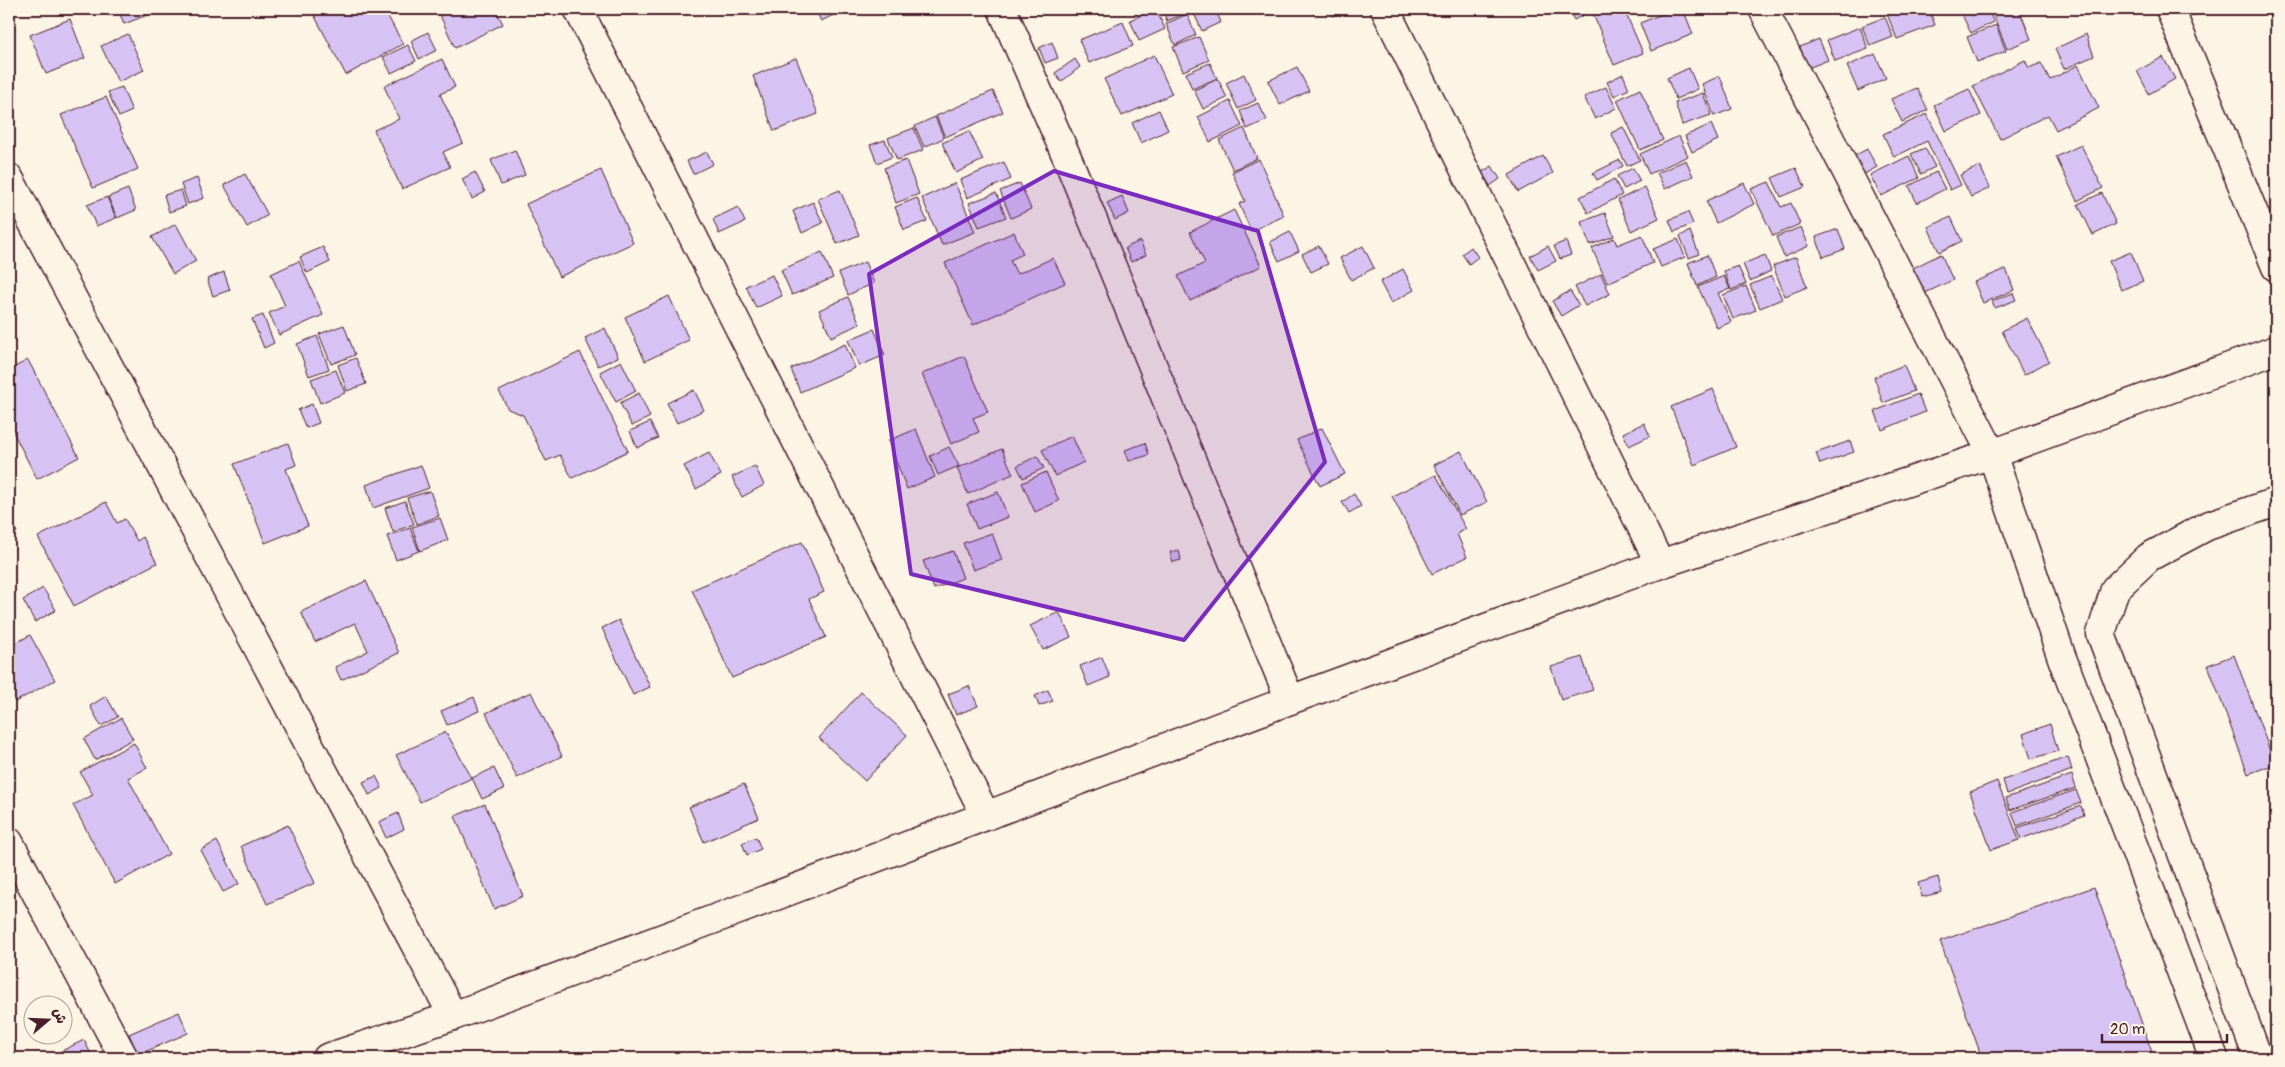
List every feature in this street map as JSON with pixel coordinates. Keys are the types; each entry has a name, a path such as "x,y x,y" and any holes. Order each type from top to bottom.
{"street":[{"path":"578,9 986,816"},
{"path":"1002,9 1069,162 1290,700"},
{"path":"1385,9 1660,564"},
{"path":"1763,9 1992,454 2062,658 2214,1058"},
{"path":"2170,9 2276,267"},
{"path":"9,178 454,1016"},
{"path":"327,1058 454,1016 1290,700 1660,564 1992,454 2276,350"},
{"path":"2258,1058 2102,634 2115,590 2149,557 2207,526 2276,502"},
{"path":"9,842 124,1058"}],"highlighted area":[{"path":"1054,171 1258,231 1325,462 1184,640 911,574 869,274"}],"building":[{"path":"118,9 163,9 124,24"},
{"path":"321,9 354,9 357,14 367,9 384,9 403,44 346,75 313,13"},
{"path":"437,9 495,9 503,24 455,48"},
{"path":"815,9 846,9 821,21"},
{"path":"1156,9 1165,29 1139,41 1130,20"},
{"path":"1162,9 1184,9 1186,13 1167,21"},
{"path":"1198,9 1215,9 1221,22 1202,31 1193,11"},
{"path":"1330,9 1350,9 1351,10 1332,16"},
{"path":"1568,9 1583,9 1585,14 1574,20"},
{"path":"1591,9 1624,9 1643,53 1614,65"},
{"path":"1675,9 1683,9 1693,34 1651,51 1640,23"},
{"path":"1900,9 1929,9 1935,25 1897,39 1887,14"},
{"path":"1959,9 1987,9 1994,22 1971,33"},
{"path":"2001,9 2019,9 2031,39 2007,49 1992,12"},
{"path":"2190,9 2210,9 2210,10 2192,16"},
{"path":"1187,14 1196,35 1175,45 1166,24"},
{"path":"1885,17 1893,37 1870,46 1862,26"},
{"path":"70,19 85,58 46,74 30,35"},
{"path":"1123,22 1133,46 1089,63 1079,40"},
{"path":"1996,25 2006,51 1977,62 1967,37"},
{"path":"1860,27 1868,49 1835,61 1827,40"},
{"path":"428,32 437,50 419,59 411,41"},
{"path":"128,34 144,70 118,82 101,46"},
{"path":"2086,34 2094,56 2064,69 2055,49"},
{"path":"1199,37 1209,60 1183,71 1173,47"},
{"path":"1819,39 1828,60 1808,68 1800,47"},
{"path":"1052,42 1058,58 1045,63 1039,48"},
{"path":"408,45 416,61 391,73 383,57"},
{"path":"1875,54 1886,78 1858,91 1847,66"},
{"path":"1154,55 1172,94 1122,116 1104,79"},
{"path":"2163,57 2175,79 2149,94 2137,71"},
{"path":"796,58 818,114 774,131 753,76"},
{"path":"442,59 455,87 440,94 463,143 443,152 450,167 402,189 374,130 399,119 384,86"},
{"path":"1075,59 1080,67 1061,82 1055,73"},
{"path":"2025,60 2029,68 2041,63 2050,80 2078,65 2099,108 2056,130 2048,115 2000,139 1973,86"},
{"path":"1210,63 1217,78 1192,89 1186,73"},
{"path":"1297,67 1309,91 1280,105 1268,81"},
{"path":"1689,68 1698,89 1676,99 1667,78"},
{"path":"1244,74 1256,100 1238,109 1226,83"},
{"path":"1623,74 1629,89 1614,96 1607,82"},
{"path":"1720,76 1732,109 1714,116 1702,84"},
{"path":"1218,79 1227,98 1203,109 1194,90"},
{"path":"122,87 132,111 119,117 108,92"},
{"path":"1606,87 1616,108 1595,119 1584,97"},
{"path":"1917,88 1928,110 1902,122 1891,99"},
{"path":"1640,89 1663,140 1640,150 1617,100"},
{"path":"1969,89 1981,115 1946,131 1934,105"},
{"path":"993,91 1003,112 945,137 936,116"},
{"path":"1703,93 1711,115 1682,125 1675,103"},
{"path":"106,97 138,169 93,188 61,115"},
{"path":"1230,101 1242,126 1210,142 1198,117"},
{"path":"1258,103 1267,120 1247,129 1240,111"},
{"path":"1159,110 1168,130 1141,143 1132,123"},
{"path":"1927,114 1961,185 1950,190 1927,141 1894,157 1883,134"},
{"path":"935,117 944,138 924,147 915,126"},
{"path":"1711,124 1718,140 1692,152 1685,136"},
{"path":"1623,127 1640,160 1627,166 1611,133"},
{"path":"914,128 923,150 897,160 888,138"},
{"path":"1244,128 1257,158 1233,170 1219,140"},
{"path":"969,131 983,160 956,173 942,143"},
{"path":"1679,136 1688,156 1649,174 1640,154"},
{"path":"885,140 892,157 877,163 870,145"},
{"path":"2081,145 2103,188 2077,201 2056,157"},
{"path":"1925,148 1935,167 1921,174 1911,154"},
{"path":"1867,149 1877,167 1857,178 1847,160"},
{"path":"515,150 525,175 501,185 491,160"},
{"path":"707,152 713,164 693,174 687,161"},
{"path":"1543,156 1553,173 1518,192 1509,175"},
{"path":"1909,156 1919,178 1881,196 1870,175"},
{"path":"1259,159 1284,216 1251,231 1239,204 1245,201 1232,172"},
{"path":"906,160 919,194 896,203 884,168"},
{"path":"1620,160 1623,166 1597,180 1593,173"},
{"path":"1686,160 1693,176 1665,189 1657,173"},
{"path":"1004,162 1011,179 967,198 960,180"},
{"path":"1492,166 1500,179 1490,186 1482,172"},
{"path":"1980,166 1990,188 1971,197 1960,175"},
{"path":"1633,168 1640,181 1624,189 1617,176"},
{"path":"1796,168 1805,187 1781,197 1772,178"},
{"path":"601,170 633,243 559,277 526,204"},
{"path":"475,172 485,192 472,199 462,179"},
{"path":"1936,172 1945,189 1917,203 1909,186"},
{"path":"245,174 268,215 247,227 224,185"},
{"path":"197,178 204,198 188,204 181,184"},
{"path":"1614,179 1622,195 1588,213 1580,197"},
{"path":"1769,182 1781,207 1791,203 1800,224 1773,236 1751,189"},
{"path":"955,183 975,232 942,245 922,198"},
{"path":"1020,183 1031,209 1011,218 1000,191"},
{"path":"1744,183 1754,204 1716,223 1706,201"},
{"path":"1645,187 1659,218 1631,231 1618,200"},
{"path":"128,189 136,210 117,218 108,197"},
{"path":"181,190 186,206 169,212 164,195"},
{"path":"840,190 859,235 837,244 818,199"},
{"path":"996,193 1006,217 979,227 969,203"},
{"path":"2102,193 2116,224 2093,235 2078,204"},
{"path":"1122,196 1129,213 1115,220 1107,203"},
{"path":"107,197 116,218 96,226 87,205"},
{"path":"917,198 927,221 904,230 895,207"},
{"path":"813,202 823,223 802,233 793,211"},
{"path":"738,207 745,222 719,234 713,219"},
{"path":"1234,210 1261,266 1190,301 1178,276 1205,263 1190,232"},
{"path":"1688,212 1693,224 1674,232 1669,220"},
{"path":"1605,213 1614,236 1590,245 1581,222"},
{"path":"1951,217 1962,241 1939,252 1928,227"},
{"path":"176,224 196,261 173,274 152,237"},
{"path":"1801,227 1809,246 1784,257 1776,237"},
{"path":"1838,229 1845,249 1823,257 1816,237"},
{"path":"1690,231 1699,254 1689,258 1680,236"},
{"path":"1014,232 1023,254 1010,260 1017,274 1053,258 1065,283 973,325 945,263"},
{"path":"1290,232 1299,251 1279,261 1270,242"},
{"path":"1642,235 1653,263 1607,283 1592,248 1614,238 1617,245"},
{"path":"1678,239 1685,257 1661,267 1653,249"},
{"path":"1140,241 1146,255 1131,262 1125,248"},
{"path":"1566,241 1571,255 1560,259 1554,246"},
{"path":"1319,246 1328,264 1311,272 1302,254"},
{"path":"1363,246 1374,268 1351,280 1340,258"},
{"path":"1548,246 1556,261 1538,270 1530,256"},
{"path":"323,247 330,262 307,273 300,257"},
{"path":"1471,247 1478,257 1469,264 1462,254"},
{"path":"822,252 833,278 792,295 781,270"},
{"path":"2131,252 2143,281 2121,290 2109,261"},
{"path":"1941,254 1953,280 1925,293 1913,268"},
{"path":"1707,255 1716,277 1697,286 1688,263"},
{"path":"1765,255 1771,271 1750,281 1743,264"},
{"path":"1796,257 1807,287 1785,296 1773,266"},
{"path":"299,261 323,315 279,335 269,313 285,306 271,274"},
{"path":"865,262 874,283 848,295 839,273"},
{"path":"1738,266 1746,284 1731,290 1724,271"},
{"path":"1403,269 1414,290 1391,303 1380,282"},
{"path":"2006,269 2014,290 1983,303 1974,282"},
{"path":"224,272 230,290 213,296 207,279"},
{"path":"1601,274 1610,294 1585,306 1575,287"},
{"path":"772,275 782,296 756,308 746,286"},
{"path":"1724,276 1730,289 1718,293 1731,322 1717,328 1698,287"},
{"path":"1772,276 1782,299 1760,308 1750,285"},
{"path":"1746,286 1756,310 1733,319 1723,295"},
{"path":"1570,291 1579,305 1561,316 1552,301"},
{"path":"2013,293 2016,300 1995,308 1992,301"},
{"path":"669,296 689,340 645,361 625,317"},
{"path":"848,297 860,324 831,337 819,310"},
{"path":"263,315 274,343 264,348 252,319"},
{"path":"2027,318 2049,361 2024,375 2002,331"},
{"path":"344,325 355,355 331,364 319,334"},
{"path":"605,328 618,357 598,366 585,338"},
{"path":"874,329 885,355 859,366 848,340"},
{"path":"317,336 329,369 309,376 297,344"},
{"path":"845,344 855,368 800,392 791,369"},
{"path":"580,352 628,451 572,478 560,455 546,461 523,415 508,409 499,391"},
{"path":"964,356 988,412 973,418 979,432 951,444 922,374"},
{"path":"356,358 366,384 347,391 338,365"},
{"path":"28,360 79,457 37,479 9,424 9,370"},
{"path":"621,361 636,391 616,402 600,372"},
{"path":"1904,365 1914,391 1883,403 1874,377"},
{"path":"336,370 345,393 320,403 311,379"},
{"path":"1713,389 1736,447 1694,465 1671,407"},
{"path":"694,390 704,410 677,423 667,403"},
{"path":"639,393 650,417 632,426 620,403"},
{"path":"1918,394 1925,412 1882,430 1875,411"},
{"path":"312,404 319,423 306,428 298,410"},
{"path":"650,422 658,438 637,448 630,431"},
{"path":"1644,423 1650,436 1629,446 1623,433"},
{"path":"1322,428 1345,474 1320,486 1297,440"},
{"path":"916,429 935,477 907,489 888,441"},
{"path":"1072,436 1084,462 1055,476 1042,450"},
{"path":"1850,441 1854,452 1820,464 1816,453"},
{"path":"288,443 296,465 286,469 308,526 265,543 234,464"},
{"path":"1145,443 1149,455 1129,461 1125,450"},
{"path":"949,447 959,466 938,475 930,456"},
{"path":"1002,449 1013,474 968,494 957,468"},
{"path":"1461,451 1487,502 1460,515 1434,465"},
{"path":"709,453 721,475 696,489 684,466"},
{"path":"1037,456 1044,468 1023,478 1017,466"},
{"path":"421,465 429,488 373,508 366,485"},
{"path":"755,466 764,485 742,497 732,477"},
{"path":"1046,472 1059,501 1035,512 1022,483"},
{"path":"1436,475 1466,529 1457,534 1467,557 1432,574 1392,496"},
{"path":"430,491 439,516 417,524 407,498"},
{"path":"998,492 1008,517 977,529 967,504"},
{"path":"1354,494 1361,506 1349,513 1342,502"},
{"path":"405,501 414,524 393,532 385,508"},
{"path":"106,502 117,523 125,519 137,541 143,537 157,563 74,606 38,537"},
{"path":"9,518 17,532 9,537"},
{"path":"440,518 448,540 420,551 412,527"},
{"path":"410,528 419,551 396,560 387,536"},
{"path":"992,533 1002,560 973,570 963,543"},
{"path":"802,542 824,592 809,599 826,637 732,678 692,590"},
{"path":"1179,550 1181,560 1173,562 1170,552"},
{"path":"953,551 963,578 934,589 923,561"},
{"path":"366,581 399,653 341,680 335,667 368,651 355,623 315,642 301,612"},
{"path":"43,588 56,610 35,622 23,600"},
{"path":"1059,612 1071,637 1043,650 1030,626"},
{"path":"619,620 650,687 633,695 602,628"},
{"path":"30,635 55,680 15,702 9,692 9,647"},
{"path":"2234,655 2275,764 2248,774 2208,665"},
{"path":"1102,657 1110,677 1088,686 1080,666"},
{"path":"1582,657 1593,690 1561,700 1551,667"},
{"path":"969,686 978,706 956,715 948,694"},
{"path":"1048,690 1053,701 1039,706 1035,696"},
{"path":"531,692 562,756 517,778 486,713"},
{"path":"861,692 907,735 865,781 819,738"},
{"path":"106,696 118,717 101,726 90,706"},
{"path":"474,697 479,711 447,725 441,711"},
{"path":"121,718 133,739 95,760 84,739"},
{"path":"2050,724 2058,751 2031,759 2023,734"},
{"path":"446,732 472,778 420,802 396,755"},
{"path":"134,743 147,768 128,778 169,854 115,884 73,805 93,795 80,772"},
{"path":"2068,757 2072,770 2007,794 2003,780"},
{"path":"494,768 504,789 482,799 472,778"},
{"path":"2072,775 2076,788 2010,810 2006,798"},
{"path":"376,776 382,788 369,795 363,782"},
{"path":"1997,781 2019,840 1991,850 1970,792"},
{"path":"744,784 759,818 704,842 689,807"},
{"path":"2076,790 2081,803 2017,826 2012,812"},
{"path":"485,804 523,896 494,909 455,816"},
{"path":"2081,806 2084,815 2021,839 2017,828"},
{"path":"398,813 404,829 386,838 379,822"},
{"path":"288,825 315,883 267,904 241,846"},
{"path":"756,837 761,849 747,855 742,843"},
{"path":"217,841 239,884 223,892 201,850"},
{"path":"1938,877 1942,892 1922,897 1918,883"},
{"path":"2094,887 2154,1058 1982,1058 1940,941"},
{"path":"179,1012 188,1033 138,1055 129,1034"},
{"path":"84,1040 93,1058 47,1058"}]}
